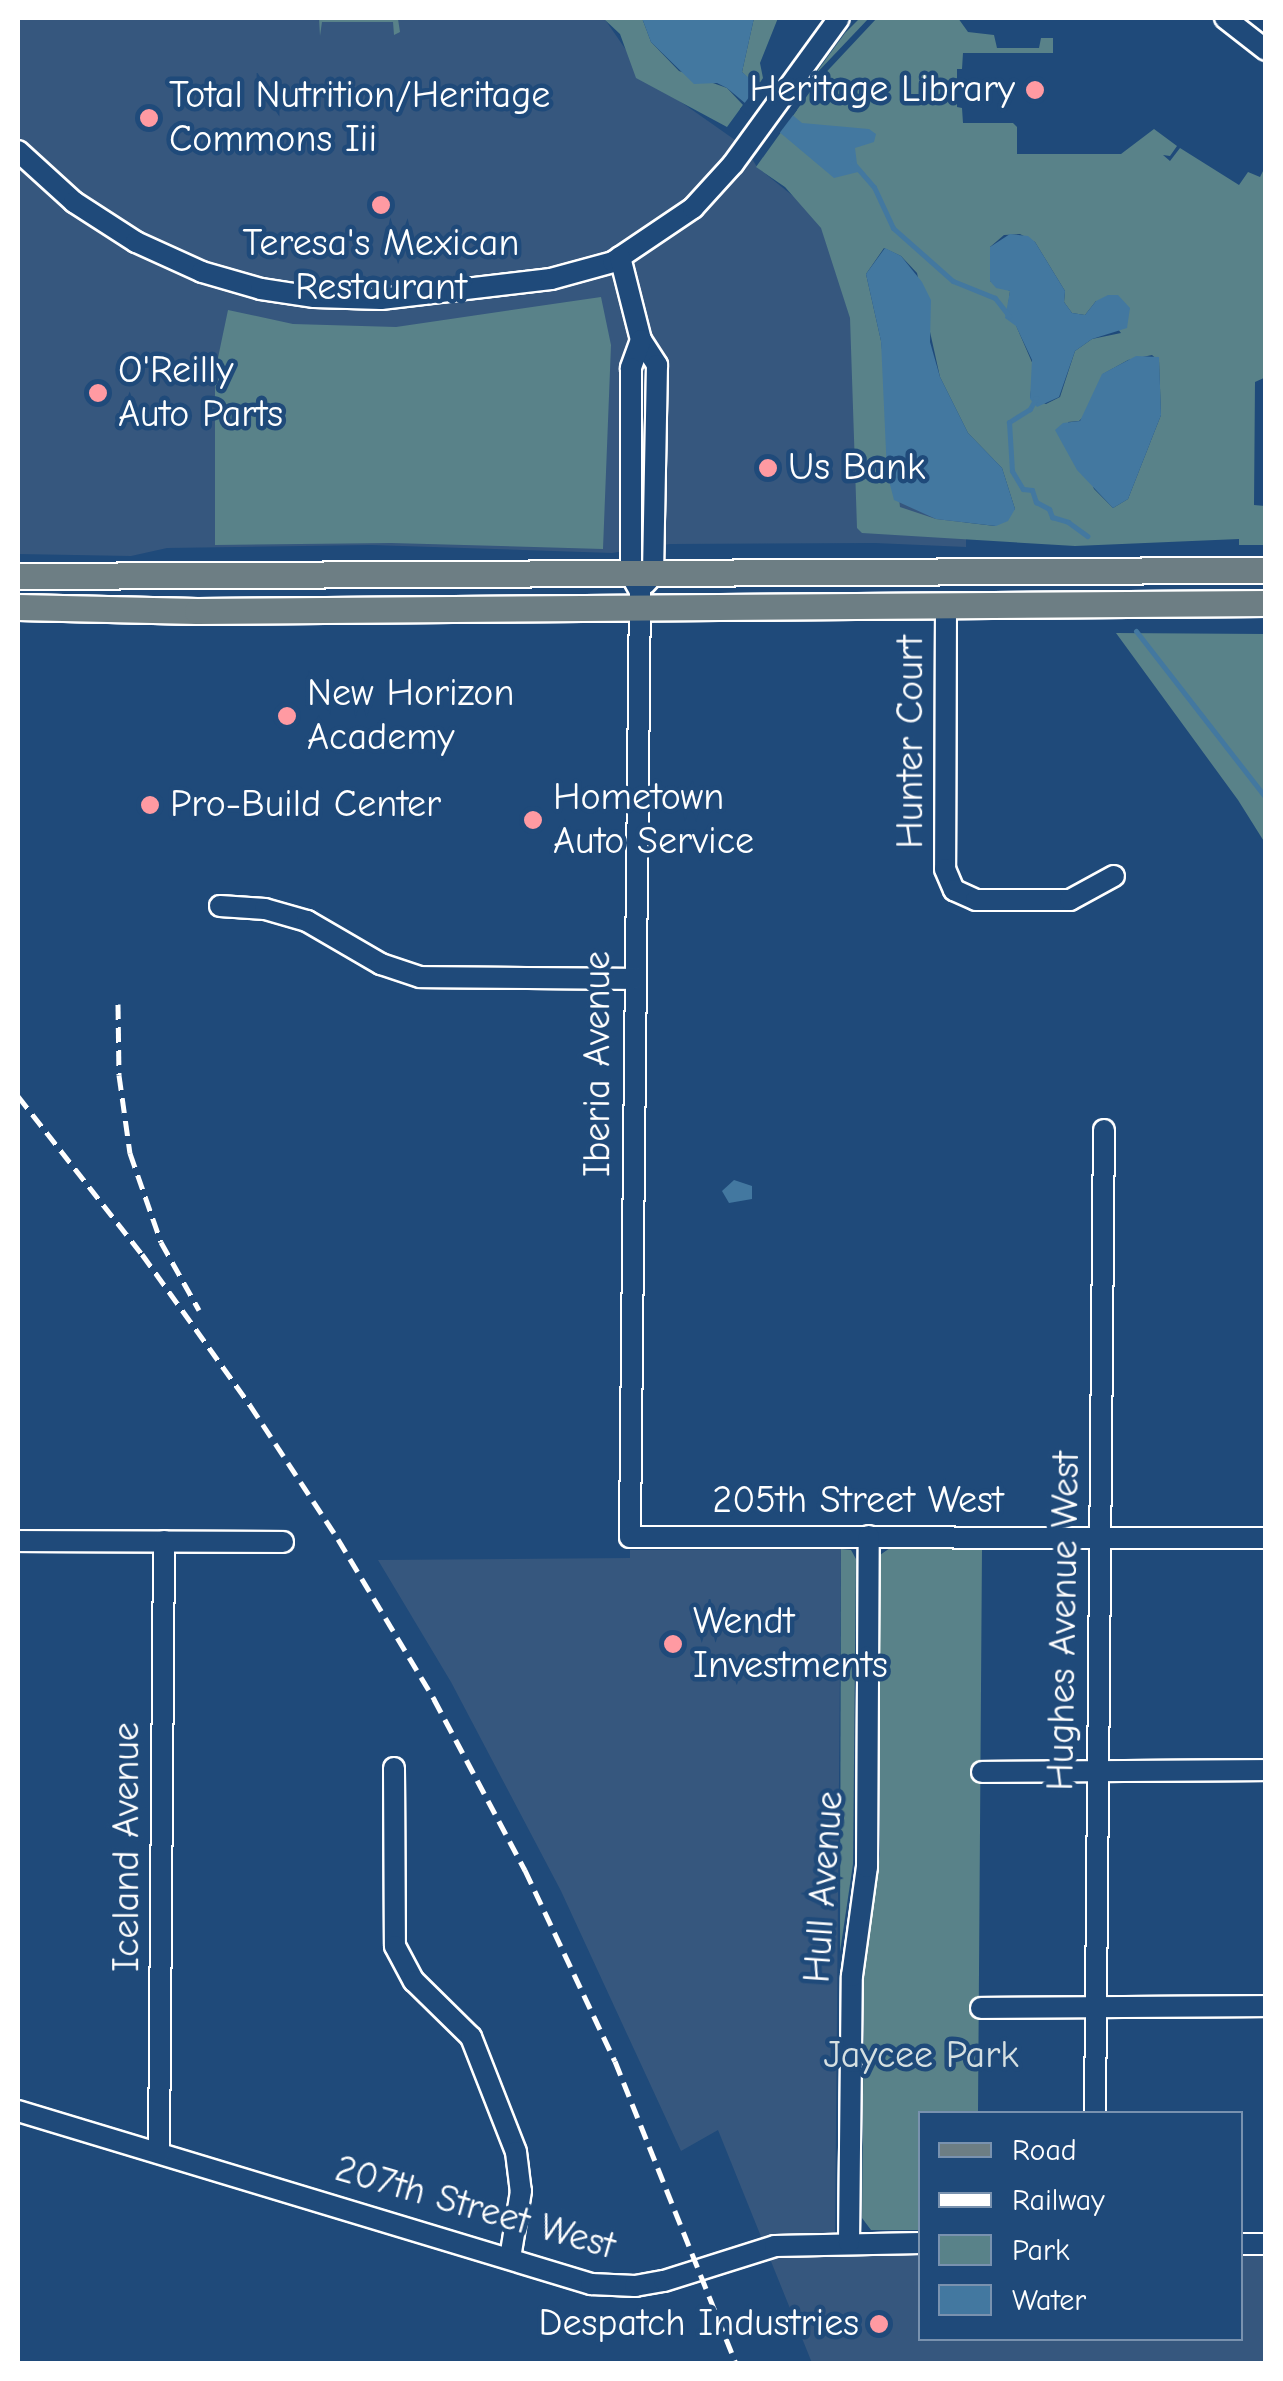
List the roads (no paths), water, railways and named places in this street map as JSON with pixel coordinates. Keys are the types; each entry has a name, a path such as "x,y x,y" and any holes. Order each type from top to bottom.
{"main road":[{"path":"18,608 1266,570"},
{"path":"18,576 641,587 946,605 1266,604"}],"street":[{"path":"18,151 74,202 136,242 202,272 278,293 340,299 412,298 567,276 620,257 693,208 750,140 839,18"},
{"path":"1225,18 1266,50"},
{"name":"Iberia Avenue","path":"620,257 641,340 632,368 641,587 630,1537"},
{"name":"Hunter Court","path":"946,605 946,870 954,890 976,900 1070,900 1114,876"},
{"path":"220,906 265,909 308,921 381,964 420,977 634,979"},
{"name":"Hughes Avenue West","path":"1095,2111 1104,1130"},
{"name":"Hull Avenue","path":"849,2243 852,1976 867,1867 869,1536"},
{"name":"205th Street West","path":"630,1537 1266,1538"},
{"path":"18,1541 282,1542"},
{"name":"Iceland Avenue","path":"159,2153 164,1541"},
{"path":"394,1768 395,1946 414,1981 471,2037 516,2152 520,2191 510,2258"},
{"path":"982,1772 1266,1770"},
{"path":"981,2008 1266,2006"},
{"name":"207th Street West","path":"18,2111 592,2284 635,2286 664,2281 759,2249 849,2243 918,2244"}],"water":[{"path":"642,18 754,18 742,72 802,123 869,129 876,134 874,142 855,148 858,172 834,178 727,88 717,83 694,84 651,42"},
{"path":"1010,234 1028,236 1035,242 1065,291 1064,302 1072,313 1085,315 1096,301 1108,295 1118,295 1130,308 1127,328 1092,339 1075,351 1059,397 1037,407 1030,399 1032,360 1016,326 1005,318 1010,291 996,288 990,281 990,247"},
{"path":"885,248 901,256 931,300 930,342 940,377 968,433 1002,468 1015,509 1008,521 996,526 936,519 894,500 887,473 881,341 866,274"},
{"path":"1136,356 1159,357 1161,415 1128,499 1113,508 1077,470 1055,430 1063,423 1080,421 1102,374"},
{"path":"734,1180 752,1186 752,1199 729,1203 722,1191"}],"waterway":[{"path":"853,163 874,187 893,228 953,281 995,298 1009,316"},
{"path":"1036,398 1030,409 1009,422 1012,471 1023,489 1032,490 1036,502 1049,509 1052,517 1068,522 1087,536"},
{"path":"1136,631 1266,798"}],"railway":[{"path":"118,1004 119,1075 130,1153 161,1242 199,1310"},
{"path":"18,1096 142,1254 250,1405 338,1539 434,1699 525,1870 615,2061 736,2364"}],"place":[{"name":"Heritage Library","path":"1035,90"},
{"name":"Total Nutrition/Heritage Commons Iii","path":"149,118"},
{"name":"Teresa's Mexican Restaurant","path":"381,205"},
{"name":"O'Reilly Auto Parts","path":"98,393"},
{"name":"Us Bank","path":"768,468"},
{"name":"New Horizon Academy","path":"287,716"},
{"name":"Pro-Build Center","path":"150,805"},
{"name":"Hometown Auto Service","path":"533,820"},
{"name":"Wendt Investments","path":"673,1644"},
{"name":"Despatch Industries","path":"879,2324"}],"park label":[{"name":"Jaycee Park","path":"921,2056"}]}
